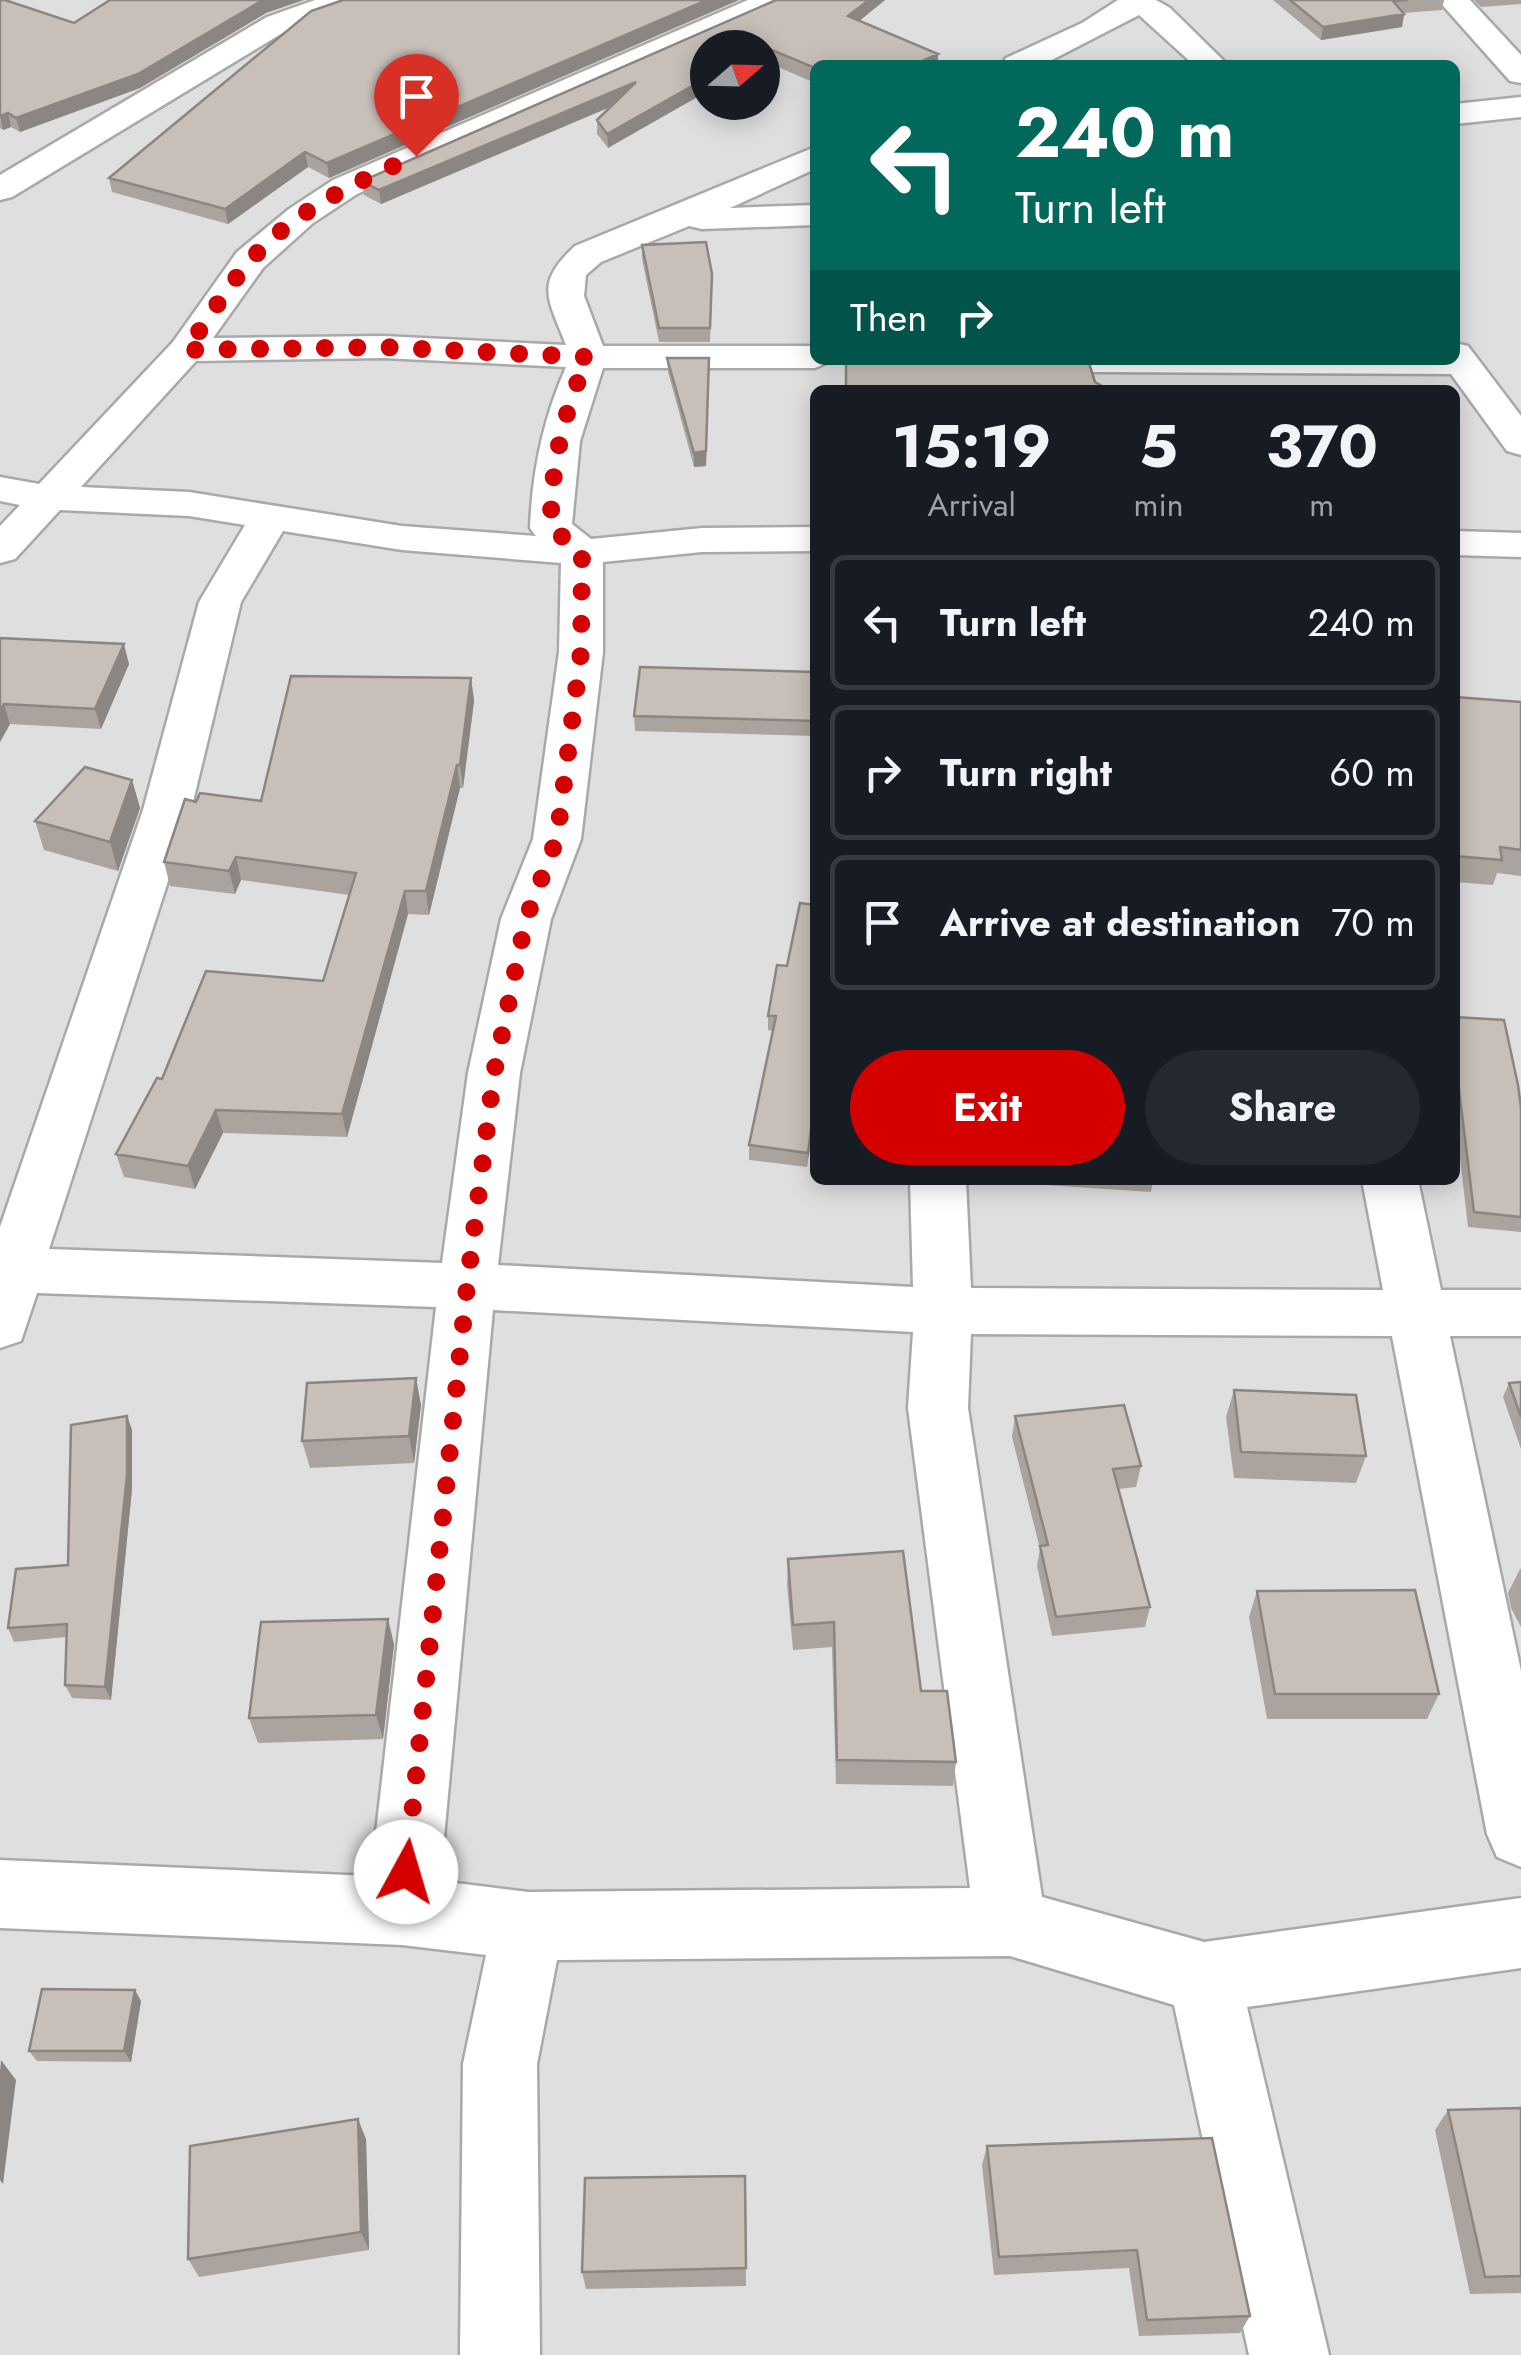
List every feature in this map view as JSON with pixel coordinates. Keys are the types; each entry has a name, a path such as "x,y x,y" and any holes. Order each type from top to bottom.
{"street":[{"path":"0,190 150,96 278,24 344,0"},
{"path":"0,550 186,350 250,260 302,216 345,186 774,0"},
{"path":"1089,0 1134,2 1159,14 1207,60"},
{"path":"1453,0 1521,74"},
{"path":"1029,60 1093,30 1134,2"},
{"path":"1460,113 1521,107"},
{"path":"582,552 551,528 550,490 570,396 588,357 566,296 568,272 588,254 810,159"},
{"path":"674,220 810,215"},
{"path":"186,350 383,347 588,357 810,357"},
{"path":"1460,361 1521,443"},
{"path":"0,489 47,497 190,504 402,538 582,552 702,540 810,539"},
{"path":"0,1325 7,1269 167,810 220,602 271,516"},
{"path":"1460,543 1521,545"},
{"path":"402,1911 467,1286 494,1073 526,919 557,838 581,652 582,552"},
{"path":"938,1185 943,1311 938,1408 1010,1922"},
{"path":"1391,1185 1521,1834"},
{"path":"7,1269 467,1286 943,1311 1521,1313"},
{"path":"0,1894 402,1911 528,1926 1010,1922 1204,1978 1521,1934"},
{"path":"500,2355 500,2064 528,1926"},
{"path":"1204,1978 1289,2355"}],"shaded area":[{"path":"0,0 1521,0 1521,2355 0,2355"}],"building":[{"path":"0,0 74,23 110,0 263,0 138,74 16,118 8,113 0,116"},
{"path":"343,0 707,0 327,163 305,152 225,209 109,178 311,11"},
{"path":"776,0 869,0 848,16 938,54 925,60 810,60 810,66 780,53 780,30 707,30"},
{"path":"1290,0 1408,0 1393,1 1404,14 1323,27"},
{"path":"690,38 690,87 607,134 597,120 636,82 379,190 362,181"},
{"path":"706,242 712,274 710,328 659,328 642,245"},
{"path":"667,358 709,358 706,451 694,453"},
{"path":"846,365 1090,365 1095,382 1100,385 846,385"},
{"path":"0,638 124,644 95,709 4,704 0,711"},
{"path":"640,667 810,672 810,721 634,716"},
{"path":"291,676 471,678 460,765 426,891 405,891 342,1114 216,1110 188,1166 116,1154 157,1078 162,1079 206,971 323,981 356,873 236,857 229,871 164,862 185,799 196,802 200,793 261,801"},
{"path":"1460,697 1521,702 1521,850 1500,847 1502,860 1460,856"},
{"path":"85,767 132,780 110,842 35,821"},
{"path":"800,903 810,904 808,1153 749,1145 776,1016 768,1016 777,965 787,966"},
{"path":"1460,1017 1504,1020 1521,1108 1521,1217 1474,1212 1460,1098"},
{"path":"416,1378 409,1436 302,1441 307,1383"},
{"path":"1521,1382 1521,1417 1509,1383"},
{"path":"1234,1390 1356,1395 1366,1456 1241,1452"},
{"path":"1124,1405 1141,1466 1113,1469 1150,1607 1056,1617 1040,1546 1048,1545 1015,1416"},
{"path":"127,1416 127,1475 105,1687 65,1685 67,1624 8,1628 16,1569 68,1565 71,1425"},
{"path":"903,1551 921,1691 947,1691 956,1762 837,1760 834,1622 793,1625 788,1559"},
{"path":"1415,1590 1439,1694 1275,1694 1257,1591"},
{"path":"388,1619 376,1715 249,1718 261,1622"},
{"path":"42,1989 135,1990 124,2051 29,2051"},
{"path":"1521,2108 1521,2276 1485,2277 1448,2110"},
{"path":"358,2119 361,2232 188,2259 190,2146"},
{"path":"1212,2138 1250,2316 1147,2320 1137,2250 999,2257 987,2146"},
{"path":"745,2176 746,2268 582,2272 585,2178"}],"route":[{"path":"406,1872 467,1286 494,1073 526,919 557,838 581,652 582,552 551,528 550,490 570,396 588,357 383,347 186,350 250,260 302,216 345,186 416,156"}]}
